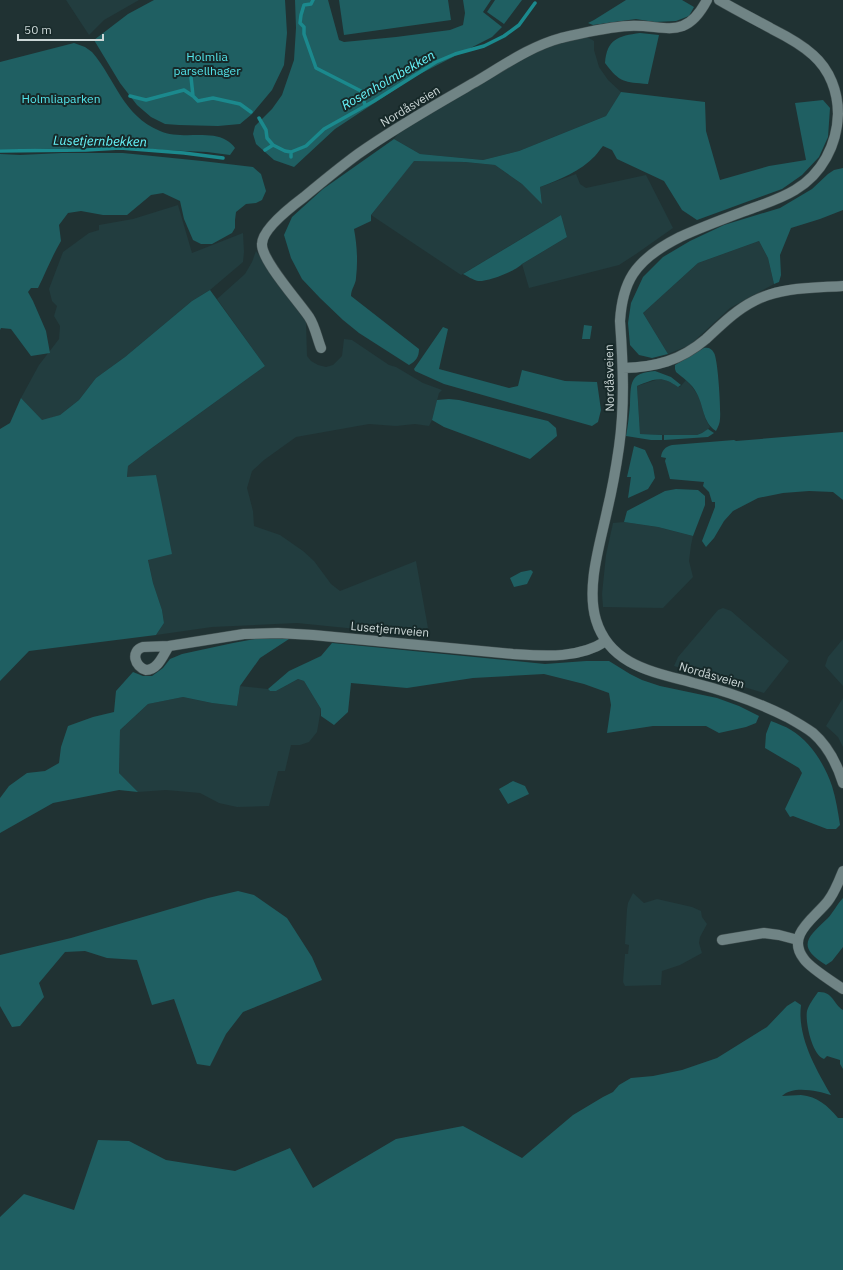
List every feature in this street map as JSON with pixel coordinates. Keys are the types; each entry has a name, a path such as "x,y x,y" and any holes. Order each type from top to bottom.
{"street":[{"name":"Nordåsveien","path":"321,348 312,322 270,264 262,250 264,235 291,208 342,167 374,144 433,106 529,51 560,39 604,29 633,26 665,28 678,27 695,19 707,0"},
{"name":"Nordåsveien","path":"719,0 797,42 822,64 830,78 837,96 838,120 834,143 818,170 804,184 794,191 670,242 657,250 633,274 624,295 621,309 620,321 623,368 623,401 619,447 594,574 592,590 593,610 606,641 619,655 641,668 660,675 740,696 770,709 804,727 813,734 829,752 838,767 843,783"},
{"path":"623,368 650,366 680,357 701,343 739,310 763,297 797,290 843,286"},
{"name":"Lusetjernveien","path":"169,646 234,635 278,633 314,635 512,654 555,655 587,650 606,641"},
{"path":"843,871 833,893 822,908 804,926 798,940 800,953 807,963 843,989"},
{"path":"722,940 764,933 798,940"}],"shaded area":[{"path":"66,0 139,0 104,20 89,35"},
{"path":"587,37 594,41 594,50 599,67 608,80 621,92 606,116 519,151 483,160 420,154 394,139 399,132 536,51 558,43"},
{"path":"414,160 495,165 522,184 542,203 540,187 576,174 580,184 586,188 646,175 673,228 619,265 529,288 522,264 567,237 561,215 461,275 371,215"},
{"path":"178,205 192,253 243,233 243,262 210,290 192,301 125,357 96,378 79,400 60,415 42,421 21,398 39,365 59,339 60,326 54,316 57,306 52,301 49,289 63,252 89,233 99,230 99,225 133,219"},
{"path":"759,241 768,258 774,284 730,308 690,345 668,354 643,313 698,263"},
{"path":"256,251 306,322 307,356 311,361 326,367 333,365 342,356 344,339 352,340 389,365 396,367 423,383 442,390 439,393 429,426 415,424 396,426 369,424 296,437 264,460 252,471 247,488 253,511 254,526 280,535 303,551 314,561 331,584 340,591 416,561 428,628 423,629 426,636 297,623 212,627 156,635 164,623 162,610 153,583 127,477 128,466 265,366 217,299 245,274"},
{"path":"659,379 666,380 680,387 686,380 699,397 706,420 710,427 706,431 697,435 640,434 637,386"},
{"path":"624,522 658,527 693,536 689,561 693,577 663,608 603,607 602,594 606,555 613,523"},
{"path":"723,608 731,611 789,661 764,693 674,666 678,657 718,610"},
{"path":"843,639 843,686 825,666 828,657"},
{"path":"298,679 304,681 321,709 317,732 309,742 300,745 291,745 285,771 278,771 269,806 237,807 219,803 200,793 166,790 138,792 119,773 120,730 148,704 183,697 237,706 240,686 276,691"},
{"path":"843,698 843,747 838,737 826,726"},
{"path":"633,893 644,903 657,899 692,907 701,911 702,917 707,924 700,937 699,943 702,953 680,965 662,971 661,985 625,986 623,982 625,954 628,954 629,945 625,944 627,909"}],"green space":[{"name":"Holmlia parsellhager","path":"154,0 285,0 287,33 284,65 272,90 252,114 240,124 218,126 165,124 151,117 137,105 120,83 94,40 128,14"},
{"path":"295,0 328,0 339,40 344,42 450,30 463,25 465,13 463,0 491,0 483,12 502,27 492,37 414,77 335,129 294,167 274,160 256,144 253,134 255,126 272,109 282,95 294,60 296,28"},
{"path":"339,0 448,0 451,20 344,35"},
{"path":"495,0 522,0 504,24 487,12"},
{"path":"626,0 682,0 694,7 689,16 676,21 654,22 636,19 593,25 588,23"},
{"path":"640,33 659,35 648,84 633,83 623,80 619,78 605,63 608,49 615,40 620,37"},
{"name":"Holmliaparken","path":"74,43 85,47 92,52 128,106 147,124 168,134 219,137 229,142 235,148 230,155 122,146 0,149 0,62"},
{"path":"621,92 705,102 706,131 720,180 769,166 806,160 795,103 823,100 830,108 828,137 819,157 802,175 782,189 697,220 682,210 664,181 617,159 612,150 603,146 595,156 576,171 540,187 542,204 522,184 495,165 465,162 414,161 371,215 371,221 354,229 357,265 356,280 351,296 419,349 417,358 409,365 359,333 343,320 302,279 291,258 284,235 292,217 323,189 394,139 420,154 483,160 519,151 606,116"},
{"path":"123,153 253,167 261,174 266,191 262,200 256,203 246,204 236,212 235,228 232,233 212,244 201,244 193,240 184,219 180,201 163,193 151,195 127,215 103,215 81,211 68,213 59,225 61,241 38,288 31,288 28,292 46,331 50,353 31,356 11,329 1,328 0,330 0,154 20,155"},
{"path":"843,168 843,210 791,228 780,255 781,275 779,282 774,284 768,258 759,241 698,263 643,313 668,354 652,358 639,355 630,345 628,323 631,303 643,277 663,257 690,241 724,225 780,208 812,189 834,170"},
{"path":"561,215 567,237 519,267 508,273 482,281 472,279 463,274"},
{"path":"210,290 265,366 128,466 127,477 156,475 172,554 148,560 153,583 162,610 164,623 156,635 29,651 0,681 0,429 10,423 21,398 42,420 60,415 79,400 96,378 125,357 192,301"},
{"path":"584,325 592,326 590,339 582,339"},
{"path":"443,327 448,329 439,369 509,388 518,386 522,370 565,381 597,382 601,410 598,422 592,426 444,384 415,371 414,369"},
{"path":"704,348 709,348 712,350 717,365 720,422 716,431 708,423 699,397 694,389 676,372 675,369 675,365"},
{"path":"655,371 671,377 681,385 678,387 667,381 658,379 637,386 640,434 662,435 662,440 651,440 626,436 631,385 633,380 640,374"},
{"path":"449,399 548,421 556,428 557,436 530,459 444,427 432,420 437,400"},
{"path":"708,429 714,433 708,437 664,440 664,435 697,435"},
{"path":"843,432 843,500 833,492 809,491 783,493 758,498 733,511 724,521 714,538 706,547 702,541 715,507 715,502 712,502 709,492 703,486 704,482 670,479 665,461 666,458 661,457 664,449 672,445"},
{"path":"634,446 645,450 653,467 655,478 648,489 628,498 631,477 627,477"},
{"path":"676,489 698,490 705,496 705,505 693,536 658,527 624,522 627,511 665,491"},
{"path":"531,570 533,572 527,584 514,587 510,578 521,572"},
{"path":"260,638 289,639 260,658 240,686 237,706 183,697 148,704 120,730 119,773 138,792 119,790 53,803 0,833 0,798 9,786 27,773 45,771 59,763 61,747 68,726 93,717 114,712 116,691 133,672 143,676 152,676 163,668 170,659 182,654"},
{"path":"332,643 545,664 609,661 642,680 660,686 717,698 739,706 759,716 756,723 746,727 719,733 706,726 653,726 607,733 611,705 609,693 584,684 544,674 473,678 407,688 351,683 348,712 334,725 321,716 321,709 304,681 298,679 276,691 270,691 268,689 289,671 321,656"},
{"path":"771,721 786,727 798,735 816,754 821,762 829,778 836,801 840,825 836,829 827,829 793,816 790,817 785,809 802,773 799,768 765,748 766,734"},
{"path":"513,781 525,786 529,794 508,804 499,789"},
{"path":"238,891 254,895 287,918 312,957 322,980 243,1012 226,1034 210,1066 197,1064 174,999 152,1005 137,960 107,958 85,951 65,952 39,983 44,997 20,1026 12,1027 0,1006 0,955 71,938 208,898"},
{"path":"843,898 843,947 832,961 826,965 811,952 808,947 808,942 810,937 830,916"},
{"path":"818,992 823,992 830,996 843,1010 843,1069 840,1064 840,1060 827,1056 824,1059 820,1056 810,1038 807,1023 807,1011 810,1003"},
{"path":"795,1001 801,1005 802,1029 809,1052 831,1095 799,1090 792,1091 782,1096 807,1096 826,1106 838,1118 843,1118 843,1270 0,1270 0,1217 24,1194 74,1210 98,1140 129,1141 166,1160 235,1171 290,1148 313,1188 396,1139 463,1126 522,1158 573,1115 613,1092 619,1085 631,1078 653,1076 682,1070 717,1058 767,1027 787,1006"}],"waterway":[{"path":"313,0 311,4 304,5 300,23 304,27 304,34 316,68 361,91 365,105"},
{"name":"Rosenholmbekken","path":"291,152 306,146 324,129 374,101 436,62 455,54 484,46 504,36 519,25 535,3"},
{"path":"191,77 193,96"},
{"path":"130,96 146,100 184,90 198,101 213,98 240,104 251,112"},
{"path":"259,118 266,130 267,138 273,145"},
{"name":"Lusetjernbekken","path":"265,150 273,145 285,151 291,152 291,157"},
{"name":"Lusetjernbekken","path":"0,151 120,148 184,153 223,158"}]}
